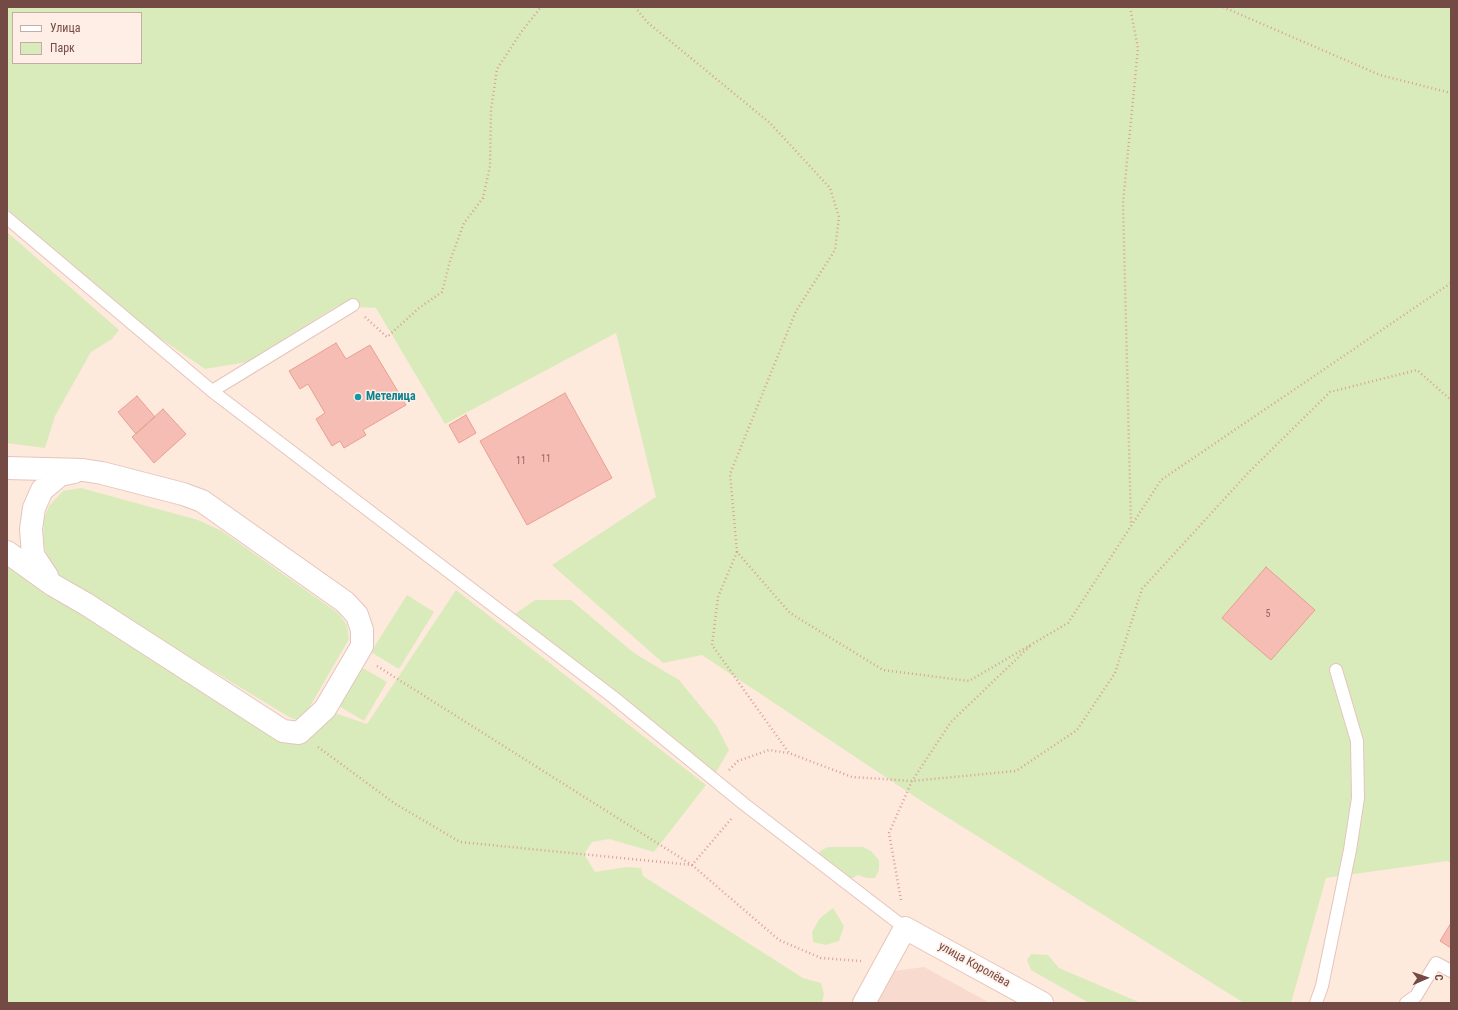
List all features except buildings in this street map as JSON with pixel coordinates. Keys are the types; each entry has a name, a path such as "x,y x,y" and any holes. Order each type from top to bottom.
{"street":[{"path":"7,468 83,470 102,473 183,494 202,501 345,602 357,615 362,630 362,646 326,709 299,733 283,731 86,604 53,586 7,552"},
{"path":"53,586 33,555 31,529 34,508 42,490 60,475 83,470"},
{"path":"864,1003 905,928"},
{"name":"улица Королёва","path":"905,928 1042,1003"}],"lane":[{"path":"7,218 212,391 613,697 744,804 905,928"},
{"path":"212,391 352,305"},
{"path":"1316,1003 1322,986 1350,850 1358,798 1357,741 1336,670"},
{"path":"1406,1003 1416,996 1436,963 1451,971"}],"path":[{"path":"352,305 387,337 419,308 442,292 450,261 464,223 483,198 490,166 491,110 497,69 541,7"},
{"path":"635,7 647,22 770,123 830,188 839,217 834,250 796,311 730,474 737,552 718,597 712,645 789,753"},
{"path":"1130,7 1138,48 1123,204 1131,525"},
{"path":"1223,7 1380,75 1451,93"},
{"path":"737,552 790,613 883,670 969,681 1068,623 1161,480 1451,283"},
{"path":"717,782 738,761 769,750 789,753 852,778 912,781 1016,771 1077,730 1115,673 1142,588 1248,473 1330,392 1417,370 1451,400"},
{"path":"905,928 889,833 912,781 951,722 1033,643"},
{"path":"357,654 692,865 779,940 821,958 886,962"},
{"path":"299,733 394,803 460,842 692,865"},
{"path":"692,865 744,804"}],"shaded area":[{"path":"924,967 990,1003 876,1003 894,971"}],"green space":[{"path":"7,7 1451,7 1451,863 1447,861 1326,878 1291,1003 1244,1003 926,804 702,655 663,663 552,565 656,497 616,333 445,424 376,308 337,306 247,362 205,369 129,317 7,209"},
{"path":"7,232 119,330 112,339 91,352 55,416 45,448 7,443"},
{"path":"81,488 198,520 222,531 338,613 347,625 349,639 305,715 298,720 291,718 65,582 49,564 43,542 44,519 49,506 63,491"},
{"path":"7,559 104,630 280,735 332,712 367,724 456,590 706,785 654,852 609,839 592,842 584,854 595,872 627,867 641,868 643,876 803,978 821,983 824,994 822,1003 7,1003"},
{"path":"407,595 434,612 399,669 371,652"},
{"path":"535,600 571,600 634,653 679,680 716,725 729,750 715,774 515,614"},
{"path":"356,664 387,682 364,721 334,703"},
{"path":"828,847 863,847 871,851 879,860 879,870 875,878 867,878 858,875 851,879 819,857 820,851"},
{"path":"833,908 844,926 839,941 826,945 813,942 812,932 820,918"},
{"path":"1031,954 1048,955 1059,968 1141,1003 1089,1003 1031,970 1027,960"}],"place":[{"name":"Метелица","path":"358,397"}]}
